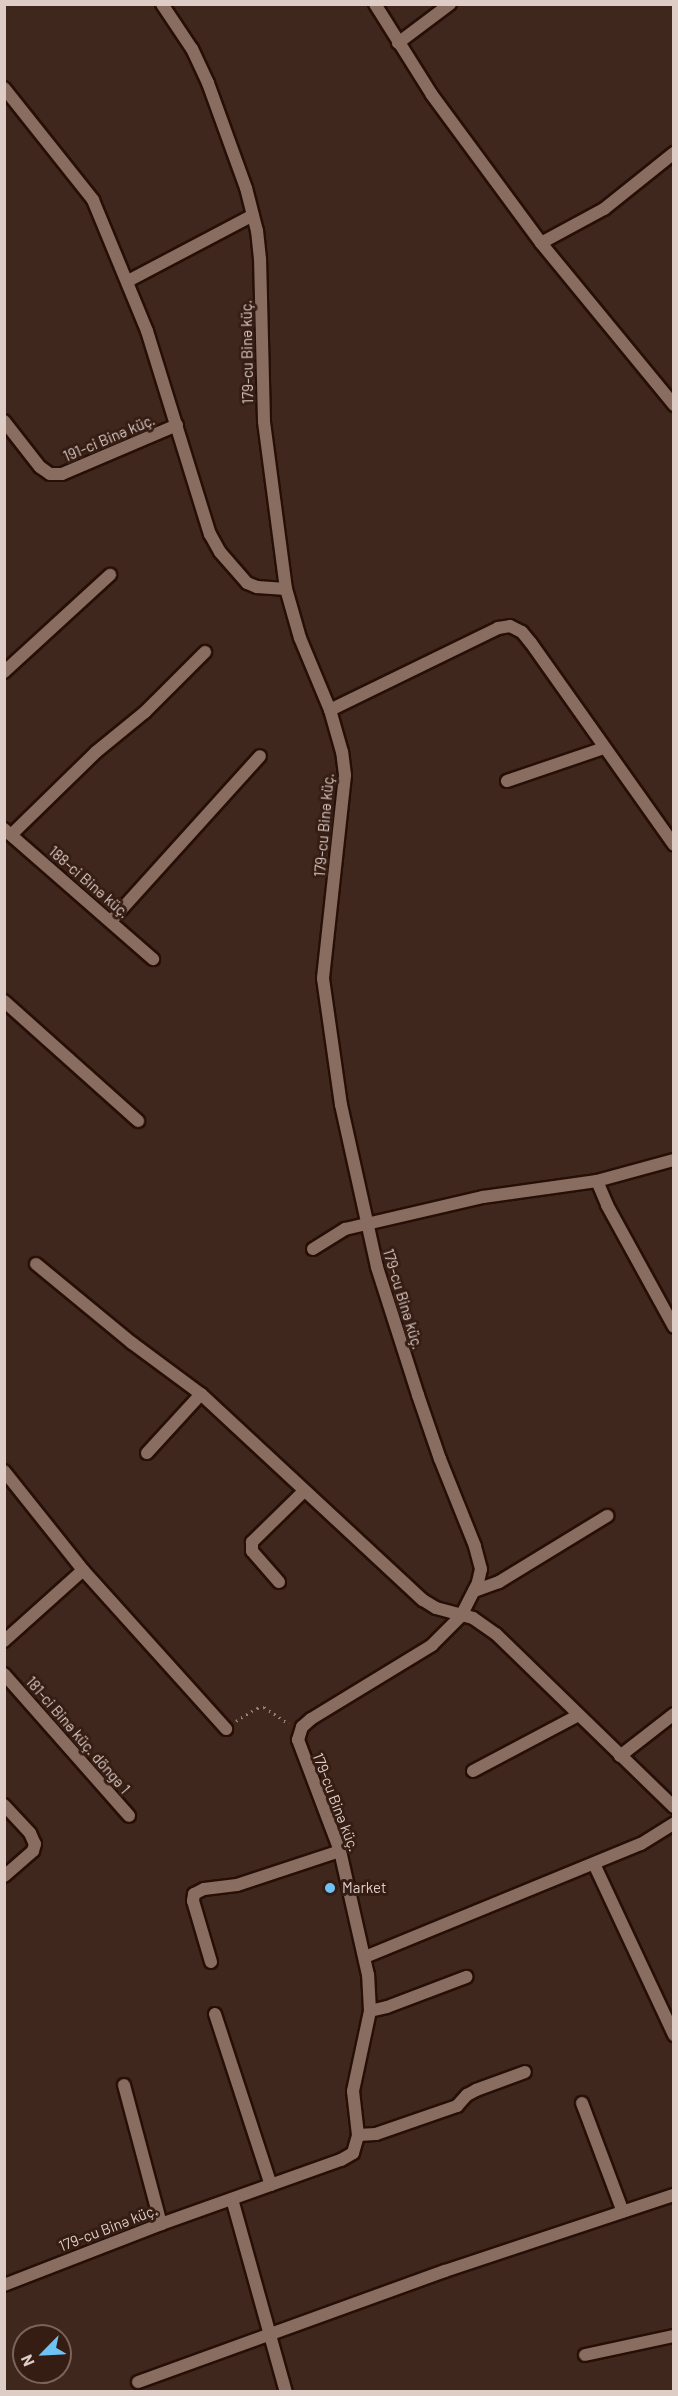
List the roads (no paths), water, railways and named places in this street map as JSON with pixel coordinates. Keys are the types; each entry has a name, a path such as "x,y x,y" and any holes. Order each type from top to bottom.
{"street":[{"name":"179-cu Binə küç.","path":"4,2285 161,2224 347,2157 357,2145 353,2091 370,2011 366,1957 340,1851 298,1740 302,1727 311,1719 432,1645 461,1616 474,1591 481,1569 476,1546 421,1406 377,1267 341,1105 324,998 323,978 345,775 342,752 330,710 300,638 286,589 264,421 260,259 253,215 208,83 180,28 162,4"},
{"path":"375,4 432,95 541,243 674,405"},
{"path":"398,43 450,4"},
{"path":"4,88 93,200 128,281 177,425 210,534 220,552 247,583 286,589"},
{"path":"541,243 604,209 674,153"},
{"path":"128,281 253,215"},
{"name":"191-ci Binə küç.","path":"4,421 40,467 50,474 62,474 177,425"},
{"path":"4,672 110,575"},
{"path":"330,710 498,628 510,626 522,632 531,643 674,845"},
{"path":"8,832 96,752 145,712 205,652"},
{"path":"507,781 604,748"},
{"path":"111,921 260,756"},
{"name":"188-ci Binə küç.","path":"8,832 153,959"},
{"path":"4,1001 138,1121"},
{"path":"313,1249 345,1229 483,1197 597,1181 674,1160"},
{"path":"597,1181 607,1205 674,1327"},
{"path":"36,1264 124,1337 201,1394 423,1600 436,1608 473,1618 496,1634 577,1716 674,1807"},
{"path":"147,1453 201,1394"},
{"path":"4,1471 83,1570 226,1729"},
{"path":"279,1582 252,1551 252,1542 304,1491"},
{"path":"474,1591 499,1582 607,1516"},
{"path":"4,1641 83,1570"},
{"name":"181-ci Binə küç. döngə 1","path":"4,1674 129,1816"},
{"path":"620,1756 674,1714"},
{"path":"473,1771 577,1716"},
{"path":"4,1805 30,1833 35,1844 33,1851 4,1876"},
{"path":"366,1957 640,1844 674,1823"},
{"path":"211,1962 193,1901 194,1894 204,1889 237,1885 340,1851"},
{"path":"594,1864 674,2035"},
{"path":"370,2011 387,2007 466,1977"},
{"path":"215,2014 271,2185"},
{"path":"358,2135 376,2134 457,2106 467,2095 525,2072"},
{"path":"124,2085 161,2224"},
{"path":"582,2103 623,2212"},
{"path":"138,2382 271,2333 674,2195"},
{"path":"232,2199 286,2391"},
{"path":"585,2355 674,2336"}],"place":[{"name":"Market","path":"330,1888"}]}
